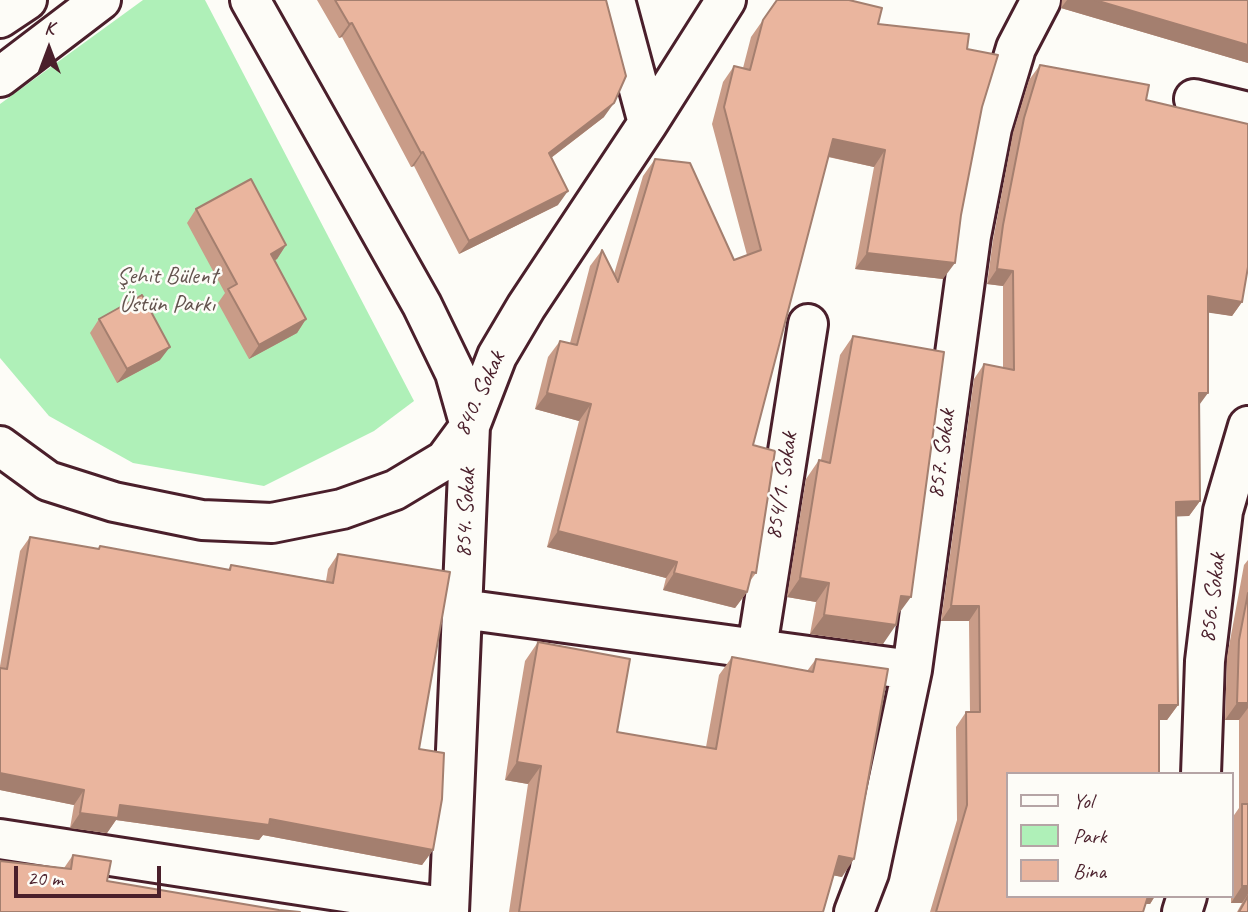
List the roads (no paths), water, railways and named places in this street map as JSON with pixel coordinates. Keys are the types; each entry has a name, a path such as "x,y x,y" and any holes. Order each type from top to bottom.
{"street":[{"path":"0,18 27,0"},
{"path":"0,76 101,0"},
{"name":"854. Sokak","path":"250,0 422,305 455,373 470,426 449,910"},
{"path":"615,0 648,123"},
{"name":"840. Sokak","path":"0,446 48,481 114,502 202,520 272,523 342,509 395,490 445,460 470,426 496,356 726,0"},
{"name":"857. Sokak","path":"854,912 869,873 912,670 971,236 992,128 1016,48 1041,0"},
{"path":"1194,99 1248,112"},
{"name":"854/1. Sokak","path":"757,649 808,324"},
{"name":"856. Sokak","path":"1201,772 1205,661 1223,511 1248,426"},
{"path":"462,609 912,670"},
{"path":"0,839 449,910"}],"park label":[{"name":"Şehit Bülent Üstün Parkı","path":"167,291"}]}
